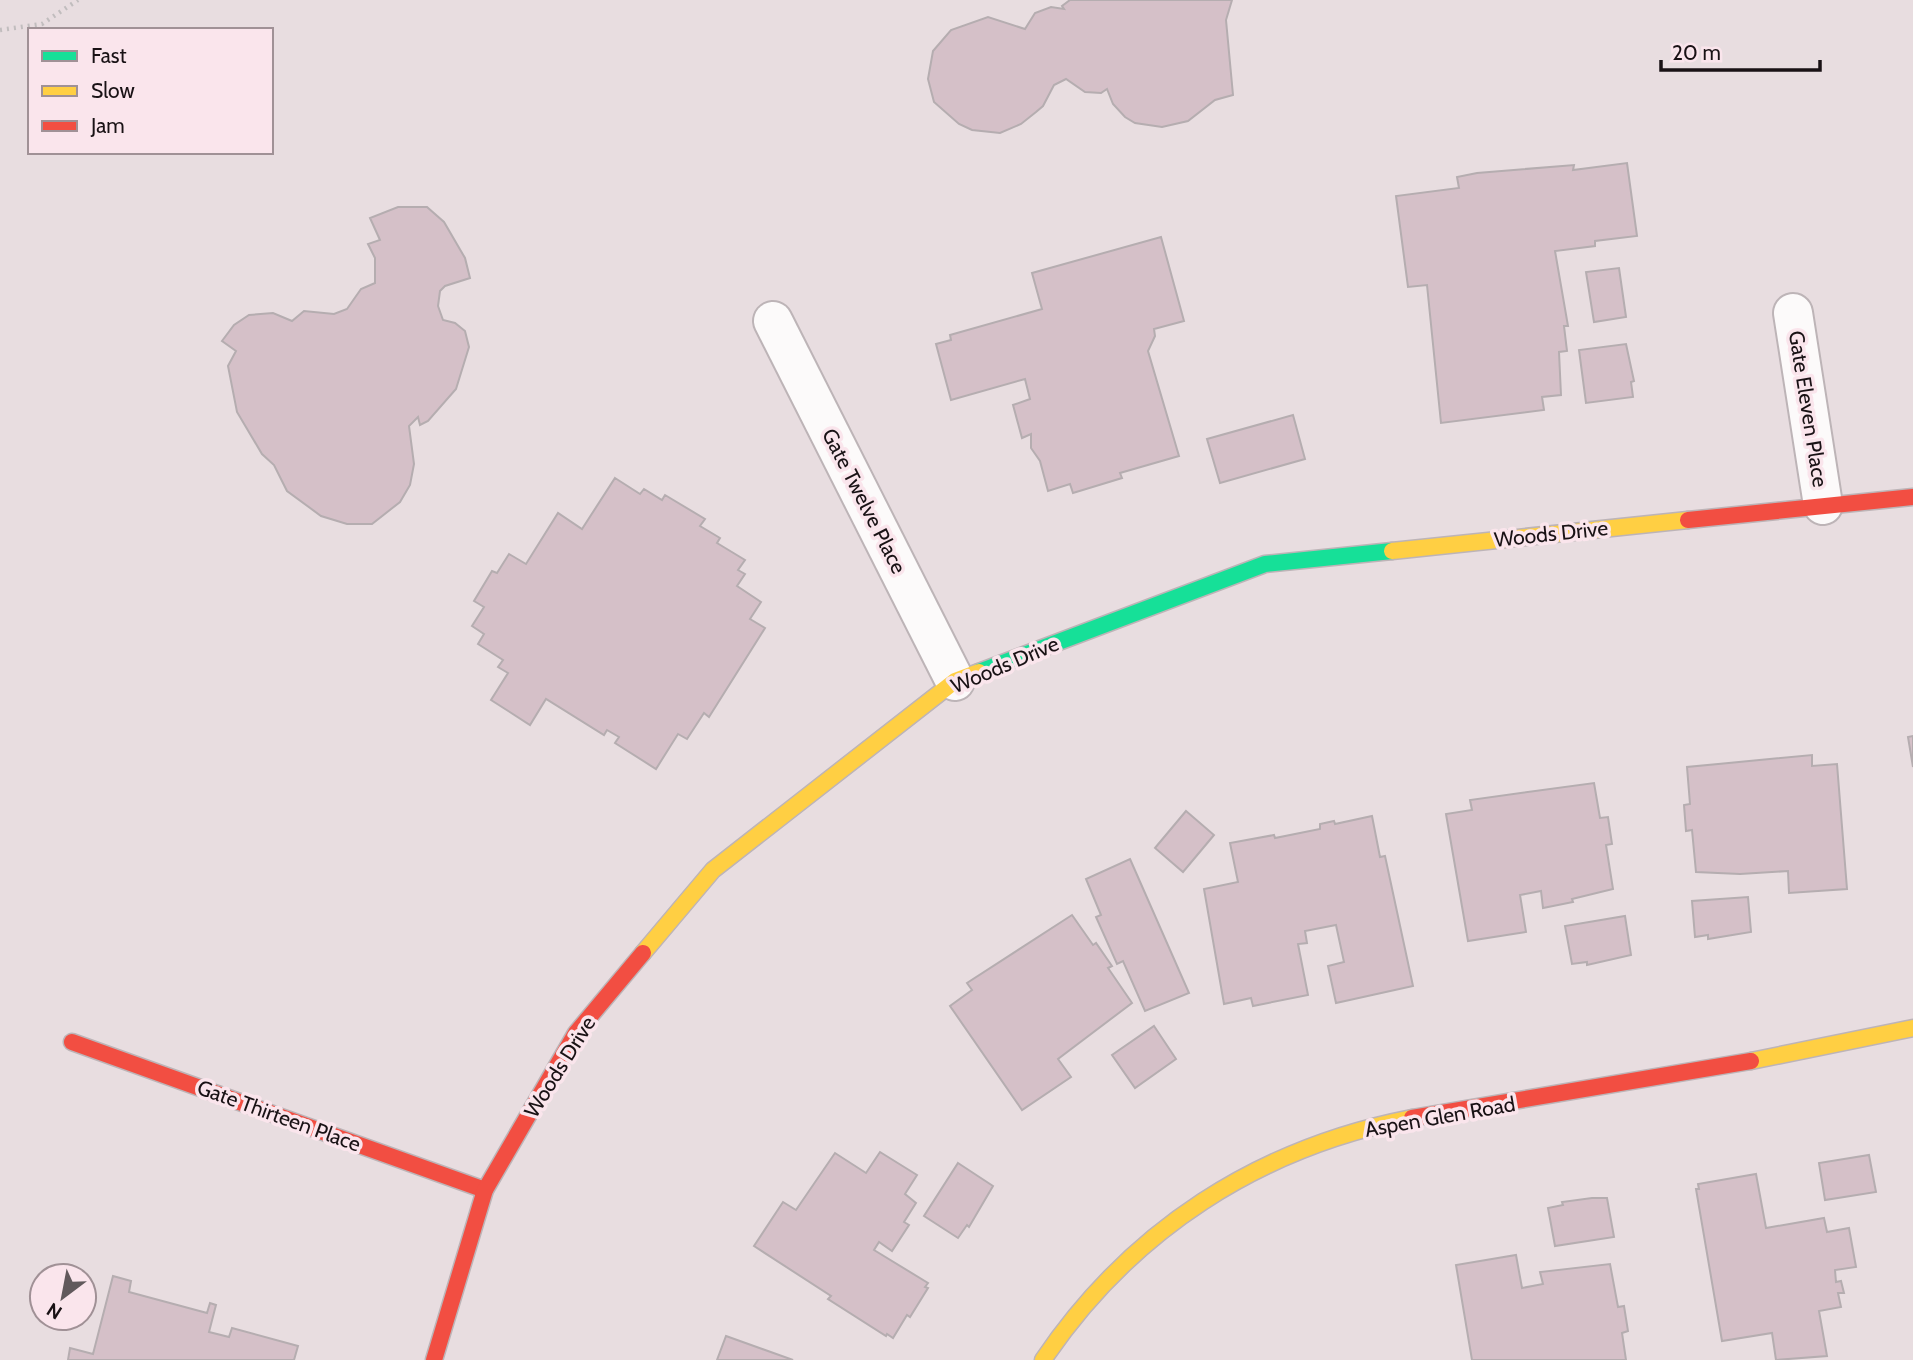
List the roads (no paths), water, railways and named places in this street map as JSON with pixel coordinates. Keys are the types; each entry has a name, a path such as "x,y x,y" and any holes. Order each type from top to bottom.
{"street":[{"name":"Gate Eleven Place","path":"1793,313 1824,505"},
{"name":"Gate Twelve Place","path":"773,321 955,681"},
{"name":"Woods Drive","path":"434,1360 485,1190 576,1033 713,870 955,681 1265,564 1913,497"},
{"name":"Aspen Glen Road","path":"1043,1360 1084,1304 1128,1258 1177,1218 1230,1183 1287,1156 1348,1134 1468,1109 1516,1104 1757,1062 1913,1028"},
{"name":"Gate Thirteen Place","path":"72,1042 485,1190"}]}
